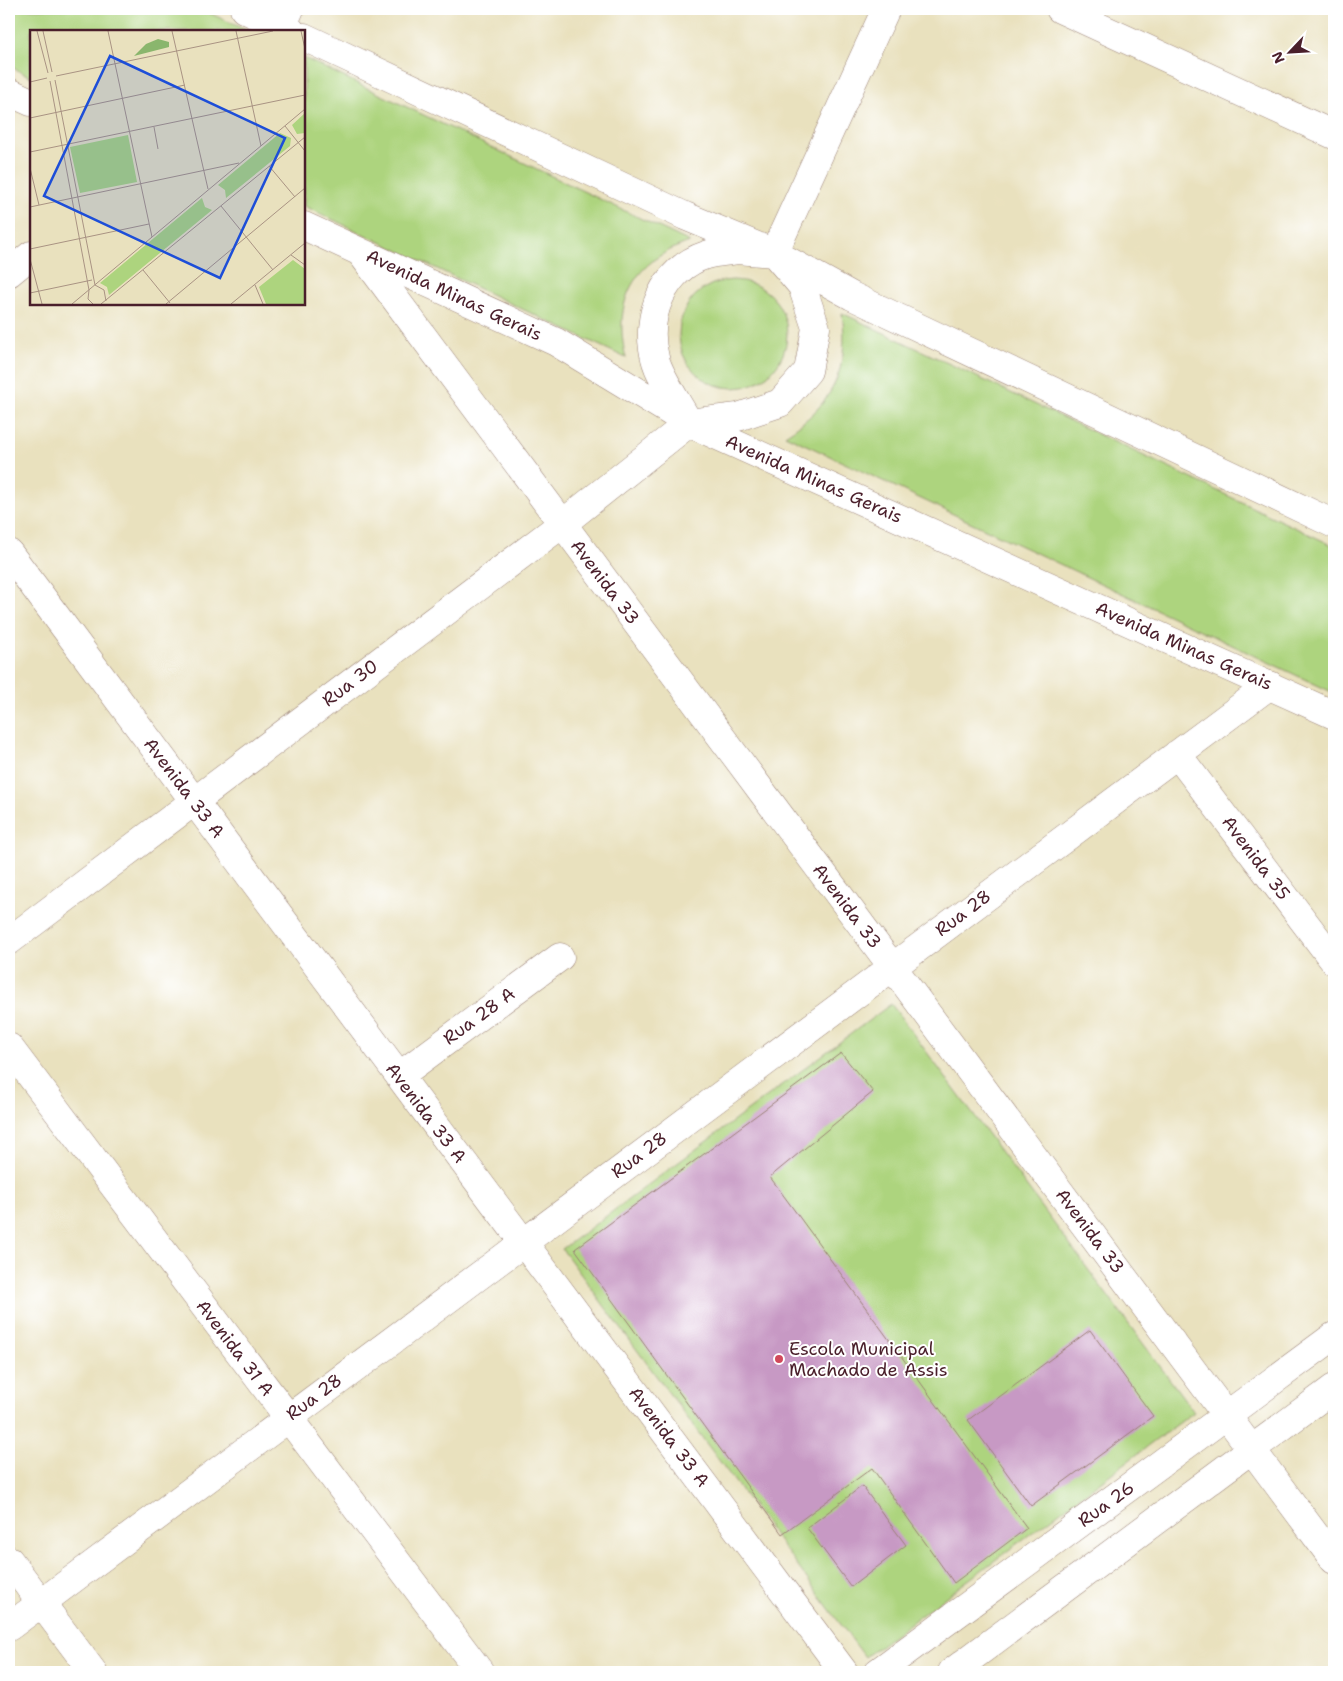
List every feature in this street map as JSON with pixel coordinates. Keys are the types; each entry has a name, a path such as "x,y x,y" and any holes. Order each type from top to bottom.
{"street":[{"path":"244,9 292,26"},
{"path":"774,252 886,9"},
{"path":"1060,9 1334,135"},
{"path":"305,32 685,216 774,252 852,296 1334,524"},
{"path":"9,92 30,102"},
{"name":"Avenida Minas Gerais","path":"305,226 556,342 689,423 1270,684 1334,715"},
{"path":"737,250 774,252 802,286 816,328 808,371 780,404 738,417 689,423 655,360 650,328 659,297 678,271 706,255 737,250"},
{"name":"Avenida 33","path":"361,252 1334,1560"},
{"path":"9,273 30,256"},
{"name":"Rua 30","path":"9,941 562,524 689,423"},
{"name":"Avenida 33 A","path":"9,553 844,1672"},
{"name":"Rua 28","path":"9,1627 287,1417 1270,684"},
{"name":"Avenida 35","path":"1177,754 1334,962"},
{"name":"Rua 28 A","path":"399,1076 560,957"},
{"name":"Avenida 31 A","path":"9,1047 480,1672"},
{"name":"Rua 26","path":"878,1672 1334,1336"},
{"path":"952,1672 1334,1388"},
{"path":"1035,1556 1062,1590"},
{"path":"9,1560 93,1672"}],"green space":[{"path":"9,9 201,9 246,30 30,30 30,76 9,66"},
{"path":"305,58 690,242 654,260 641,272 632,285 625,301 622,318 622,337 626,358 305,206"},
{"path":"733,280 743,281 763,289 771,296 778,304 786,324 786,344 778,364 771,372 763,379 743,387 733,388 723,387 703,379 695,372 688,364 680,344 679,334 680,324 688,304 695,296 703,289 723,281"},
{"path":"842,313 1334,546 1334,693 785,435 815,411 826,398 834,384 840,368 843,351"},
{"path":"891,1004 1194,1412 865,1657 562,1249"}],"building":[{"name":"Escola Municipal Machado de Assis","path":"841,1053 873,1092 770,1177 1027,1528 954,1583 872,1468 782,1534 575,1249"},
{"path":"1090,1330 1153,1416 1031,1506 968,1420"},
{"path":"862,1486 906,1545 851,1587 807,1528"}],"place":[{"name":"Escola Municipal Machado de Assis","path":"779,1359"}]}
